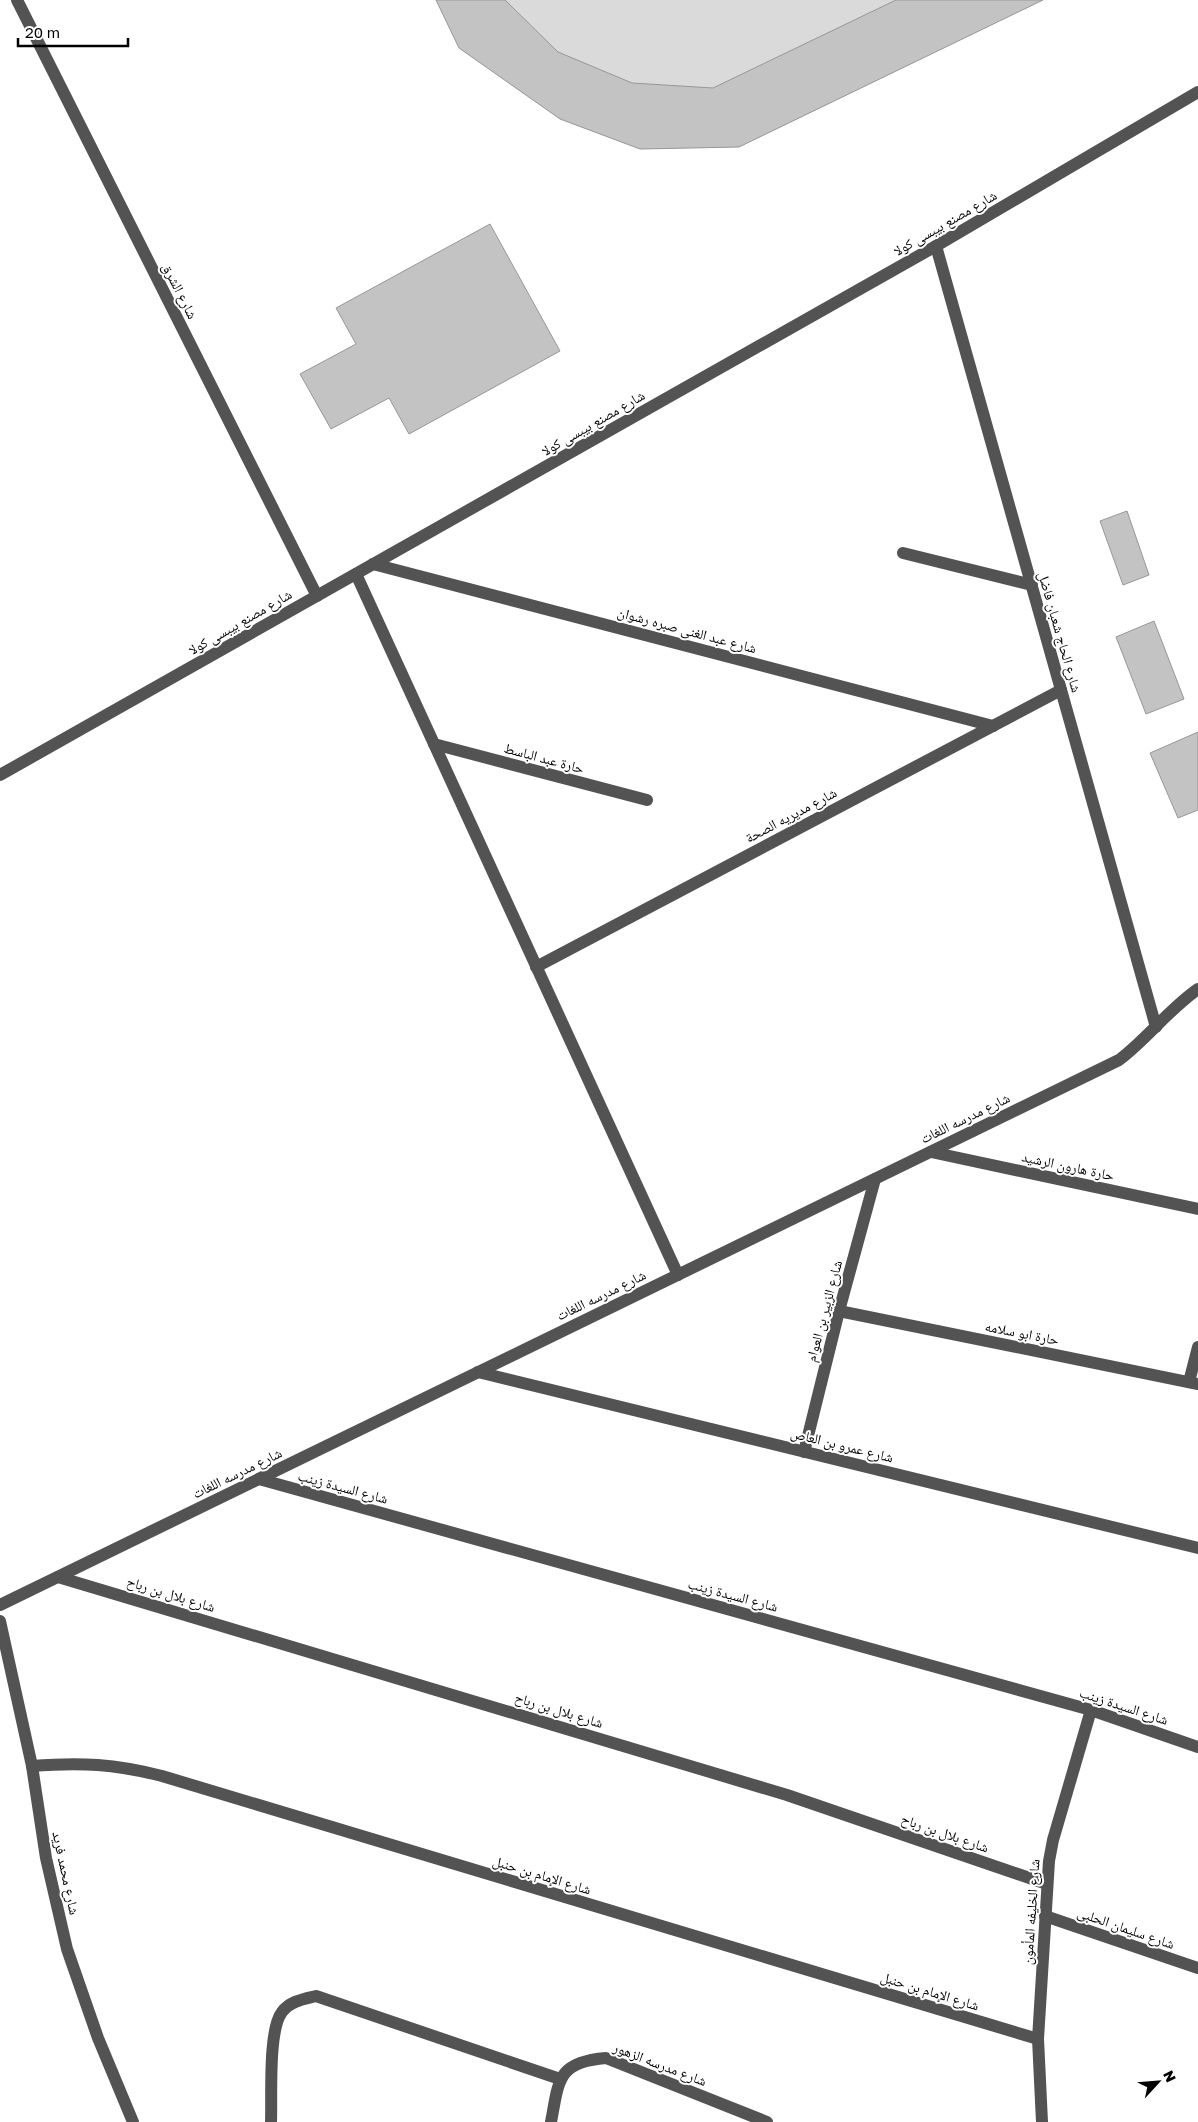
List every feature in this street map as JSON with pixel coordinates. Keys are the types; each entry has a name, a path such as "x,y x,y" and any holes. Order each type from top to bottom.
{"street":[{"name":"شارع الشرق","path":"17,0 317,596"},
{"name":"شارع مصنع بيبسى كولا","path":"0,775 936,246 1198,92"},
{"name":"شارع الحاج شعبان فاضل","path":"936,246 1156,1027"},
{"path":"903,553 1032,584"},
{"name":"شارع عبد الغنى صبره رشوان","path":"373,564 993,726"},
{"path":"356,574 678,1274"},
{"name":"شارع مديريه الصحة","path":"536,967 1061,690"},
{"name":"حارة عبد الباسط","path":"434,744 647,800"},
{"name":"شارع مدرسه اللغات","path":"0,1605 1119,1060 1139,1045 1198,989"},
{"name":"حارة هارون الرشيد","path":"931,1152 1198,1209"},
{"name":"شارع الزبير بن العوام","path":"804,1452 839,1311 875,1179"},
{"name":"حارة ابو سلامه","path":"839,1311 1194,1383"},
{"path":"1194,1383 1198,1348"},
{"name":"شارع عمرو بن العاص","path":"478,1372 1198,1548"},
{"name":"شارع السيدة زينب","path":"259,1479 1091,1710 1198,1747"},
{"name":"شارع بلال بن رباح","path":"58,1577 787,1795 1047,1884"},
{"name":"شارع محمد فريد","path":"0,1621 32,1766 46,1858 67,1950 98,2038 133,2122"},
{"name":"شارع الخليفه المأمون","path":"1042,2122 1038,2039 1047,1884 1053,1840 1091,1710"},
{"name":"شارع الإمام بن حنبل","path":"32,1766 65,1763 98,1764 130,1768 162,1776 1038,2039"},
{"name":"شارع سليمان الحلبى","path":"1045,1916 1198,1968"},
{"path":"271,2122 274,2029 282,2012 298,2000 316,1996 560,2079 551,2122"},
{"name":"شارع مدرسه الزهور","path":"560,2079 572,2066 588,2059 606,2058 767,2122"}],"shaded area":[{"path":"436,0 1043,0 739,147 640,149 560,119 459,48"}],"building":[{"path":"436,0 505,0 558,52 632,83 713,88 896,0 1043,0 739,147 640,149 560,119 459,48"},
{"path":"490,224 560,351 409,434 389,398 331,429 300,374 356,344 336,308"},
{"path":"1127,511 1149,575 1123,585 1100,521"},
{"path":"1154,621 1184,699 1146,714 1116,637"},
{"path":"1198,732 1198,810 1178,818 1150,753"}]}
